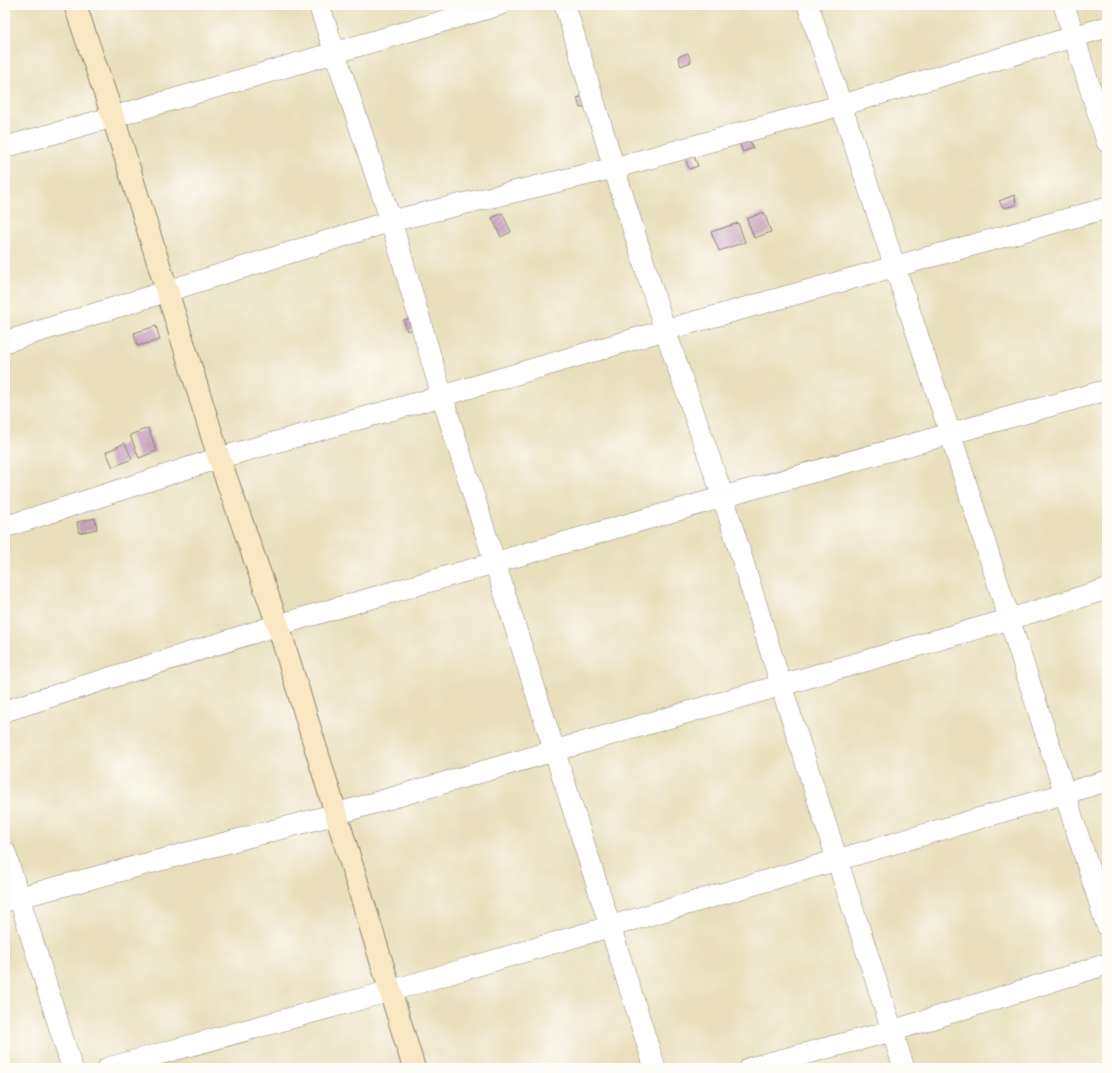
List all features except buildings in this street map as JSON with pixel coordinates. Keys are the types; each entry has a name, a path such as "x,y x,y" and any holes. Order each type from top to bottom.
{"street":[{"path":"76,5 113,117 219,458 278,625 414,1068"},
{"path":"319,5 392,221 442,396 556,750 655,1068"},
{"path":"5,147 500,5"},
{"path":"565,5 665,330 723,497 836,860 904,1068"},
{"path":"808,5 950,433 1107,926"},
{"path":"1064,5 1107,142"},
{"path":"5,342 392,221 614,168 842,105 1107,27"},
{"path":"5,527 219,458 442,396 665,330 1107,208"},
{"path":"5,711 278,625 723,497 1107,390"},
{"path":"12,900 336,814 1010,620 1107,589"},
{"path":"108,1068 390,991 1107,781"},
{"path":"5,852 12,900 72,1068"},
{"path":"750,1068 892,1031 1107,964"}]}
